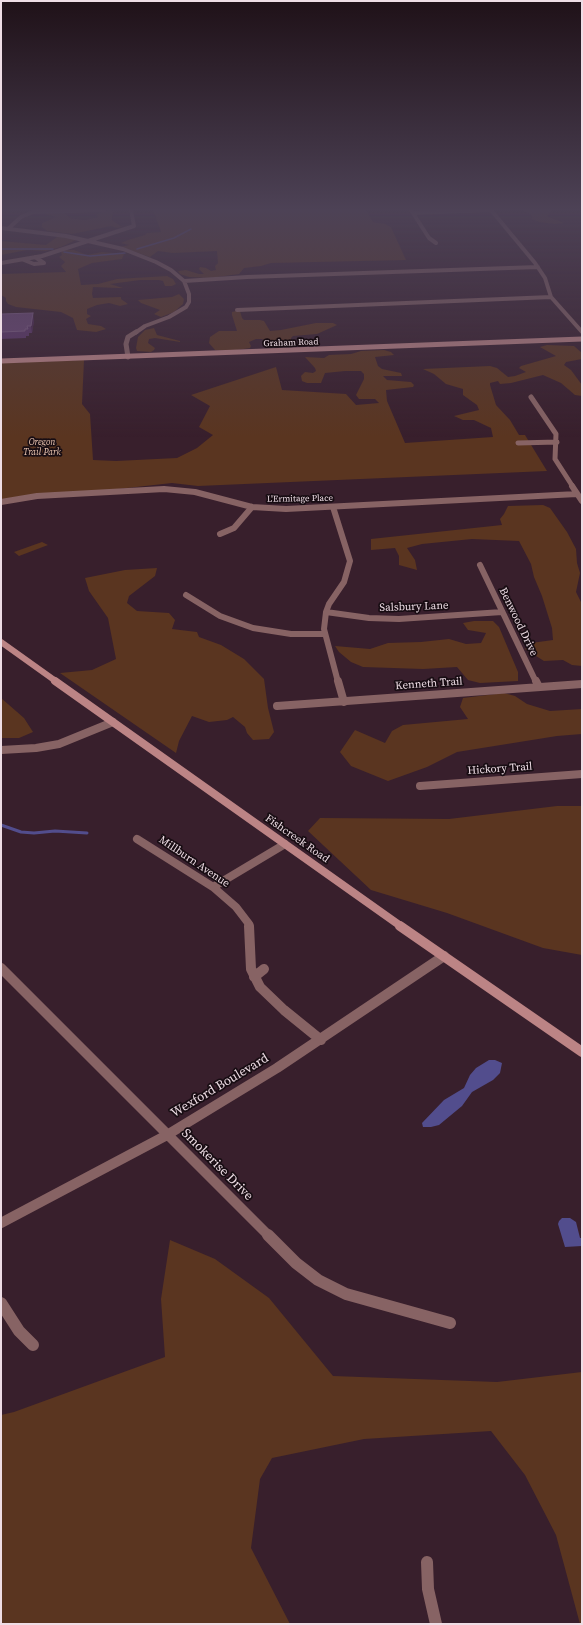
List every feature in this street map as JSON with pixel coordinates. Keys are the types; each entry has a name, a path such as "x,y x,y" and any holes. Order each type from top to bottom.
{"main road":[{"name":"Graham Road","path":"1,362 582,339"},
{"name":"Fishcreek Road","path":"1,642 285,844 582,1052"}],"street":[{"path":"128,357 126,344 128,337 145,326 169,317 186,307 189,302 189,294 186,286"},
{"path":"548,286 551,296 582,332"},
{"path":"236,310 551,296"},
{"path":"531,397 556,434 557,442 554,450 555,459 582,501"},
{"path":"518,442 557,442"},
{"name":"L'Ermitage Place","path":"1,502 37,496 164,489 195,492 252,507 286,509 333,508 577,494"},
{"path":"220,534 234,528 252,507"},
{"path":"333,508 350,561 344,582 329,604 324,622 325,634 344,702"},
{"name":"Benwood Drive","path":"480,565 539,687"},
{"path":"186,596 220,616 248,627 280,633 325,634"},
{"name":"Salsbury Lane","path":"326,612 369,618 399,619 502,612"},
{"name":"Kenneth Trail","path":"277,706 582,684"},
{"path":"1,750 36,748 59,744 113,722"},
{"name":"Hickory Trail","path":"420,786 582,774"},
{"name":"Millburn Avenue","path":"137,839 213,887 236,907 249,924 251,969 260,987 284,1010 322,1040"},
{"path":"213,887 285,844"},
{"name":"Wexford Boulevard","path":"1,1223 167,1135 322,1040 444,956"},
{"name":"Smokerise Drive","path":"1,968 296,1263 318,1280 346,1294 450,1323"},
{"path":"254,977 264,969"},
{"path":"1,1303 19,1331 33,1345"},
{"path":"427,1562 428,1589 436,1624"}],"green space":[{"path":"1,286 116,286 123,288 93,287 93,298 121,297 121,299 128,304 120,306 109,303 97,305 87,309 87,314 91,316 86,319 88,324 101,326 106,329 96,332 77,330 73,318 61,312 16,307 8,304 6,298 1,295"},
{"path":"179,294 184,299 183,304 174,312 161,317 154,314 160,310 141,303 138,300 172,297"},
{"path":"240,311 244,320 264,321 270,331 316,323 333,323 337,325 317,334 293,336 291,338 292,347 272,346 262,339 256,339 249,342 251,346 250,348 230,351 215,350 209,343 210,337 219,331 237,331 232,315 232,312"},
{"path":"154,328 157,335 180,342 155,338 149,339 148,343 155,348 154,350 151,352 137,351 136,348 138,337 145,330"},
{"name":"Oregon Trail Park","path":"547,345 574,346 582,353 582,359 566,362 564,365 571,370 582,385 582,396 575,395 561,383 543,375 511,383 500,384 498,381 490,383 490,385 496,405 510,420 519,435 525,435 547,471 198,486 172,483 1,502 1,363 84,360 82,404 90,414 93,460 116,461 177,458 197,448 213,435 199,427 210,406 191,395 276,367 282,390 346,394 356,405 379,403 375,399 359,399 356,395 364,379 364,374 361,371 325,373 321,383 307,383 302,381 301,376 305,372 313,373 316,371 305,357 324,358 329,355 351,354 361,351 384,350 391,352 394,355 375,357 378,366 382,369 401,373 402,376 383,376 387,380 411,382 414,385 413,387 386,390 387,401 405,443 493,437 491,428 474,420 463,420 454,416 479,410 477,405 463,395 463,389 446,384 434,374 423,369 490,366 497,368 508,377 515,376 526,372 519,368 521,366 556,356 540,347"},
{"path":"543,505 550,508 567,532 576,549 577,563 580,573 576,592 582,604 582,666 572,665 563,660 544,661 525,649 531,643 553,640 552,628 542,596 534,577 531,564 519,541 472,539 422,544 407,548 415,560 417,570 399,565 399,556 395,548 371,550 371,539 502,525 500,519 508,506"},
{"path":"42,542 48,545 19,556 14,552"},
{"path":"157,568 155,576 129,596 127,603 137,611 169,613 175,620 172,629 197,632 199,637 221,645 244,659 264,679 268,708 274,732 269,739 253,740 247,733 245,727 233,717 227,720 209,722 192,716 179,741 176,753 60,673 92,670 116,659 108,618 89,591 85,578 125,570"},
{"path":"474,621 493,621 499,627 518,672 518,681 480,683 468,680 457,667 423,669 363,667 351,662 339,652 335,646 370,649 388,643 449,639 466,644 481,643 486,633 468,630 463,623"},
{"path":"504,693 515,696 527,704 550,711 582,709 582,734 557,736 457,752 427,767 388,781 351,766 340,752 355,730 385,743 392,731 403,725 468,719 460,707 463,698"},
{"path":"1,698 24,718 33,732 19,738 1,738"},
{"path":"557,806 582,806 582,955 543,948 447,913 371,890 308,831 320,818 449,819"},
{"path":"170,1240 215,1259 269,1298 333,1376 497,1382 582,1372 582,1624 580,1624 556,1535 525,1475 491,1431 364,1439 272,1458 260,1479 251,1548 290,1624 1,1624 1,1415 14,1412 165,1357 161,1299"}],"shaded area":[{"path":"489,1060 495,1060 502,1063 500,1073 493,1080 472,1092 462,1106 439,1125 423,1127 422,1123 444,1100 464,1088 470,1075 476,1068"},
{"path":"562,1218 570,1218 576,1222 580,1238 582,1238 582,1246 565,1247 558,1224"}],"building":[{"path":"33,313 31,326 27,326 28,329 25,329 25,331 1,332 1,314"}],"waterway":[{"path":"1,825 21,832 34,833 55,831 87,833"}]}
